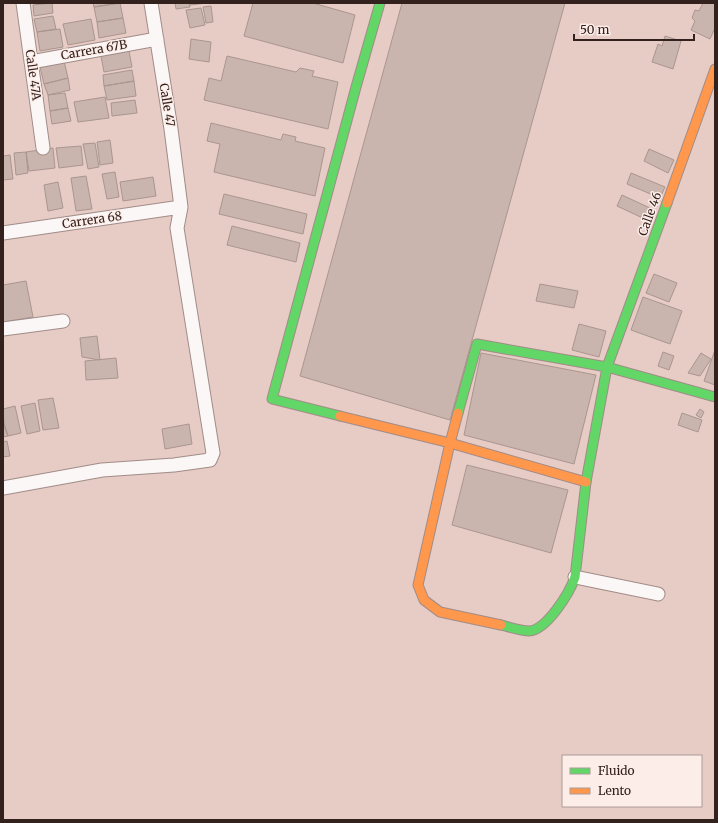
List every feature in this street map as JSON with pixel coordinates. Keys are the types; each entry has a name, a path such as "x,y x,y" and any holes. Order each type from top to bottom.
{"street":[{"name":"Calle 47A","path":"23,3 43,148"},
{"name":"Calle 47","path":"3,488 102,470 174,465 210,460 213,453 177,228 181,207 171,129 150,3"},
{"path":"380,3 272,399 450,443 586,482"},
{"name":"Carrera 67B","path":"31,62 157,39"},
{"name":"Calle 46","path":"607,367 477,344 450,443 418,585 424,600 440,612 529,631 538,627 549,619 573,586 586,482 607,367 715,69"},
{"name":"Carrera 68","path":"3,233 181,207"},
{"path":"3,329 63,321"},
{"path":"607,367 715,397"},
{"path":"575,577 658,594"}],"building":[{"path":"52,3 53,13 34,16 33,5"},
{"path":"93,3 120,3 94,7"},
{"path":"120,3 123,18 97,22 94,7"},
{"path":"175,3 189,3 190,7 176,9"},
{"path":"189,3 207,3 190,5"},
{"path":"253,3 313,3 355,15 343,63 244,36"},
{"path":"402,3 565,3 450,420 300,376"},
{"path":"703,3 715,3 715,28 710,39 691,30 695,21 692,18 695,10 699,11"},
{"path":"211,6 213,22 206,23 203,7"},
{"path":"201,8 205,25 190,28 186,10"},
{"path":"53,16 56,29 37,32 34,19"},
{"path":"123,18 126,33 99,38 97,22"},
{"path":"91,19 95,40 68,45 63,24"},
{"path":"60,29 63,47 40,51 37,32"},
{"path":"665,36 681,41 673,69 652,62 658,44 662,46"},
{"path":"191,39 211,42 209,62 189,59"},
{"path":"129,51 132,67 104,72 101,56"},
{"path":"227,56 296,72 300,68 314,71 312,76 338,82 328,129 204,100 209,78 221,81"},
{"path":"64,61 68,78 44,84 40,67"},
{"path":"132,70 134,81 104,86 103,75"},
{"path":"68,78 70,90 48,95 44,84"},
{"path":"134,81 136,96 107,100 104,86"},
{"path":"65,93 68,108 50,111 48,95"},
{"path":"105,97 109,118 78,122 74,102"},
{"path":"135,100 137,113 112,116 111,103"},
{"path":"68,108 71,121 52,124 50,111"},
{"path":"211,123 281,140 283,134 296,137 295,141 325,148 315,196 214,172 220,144 207,141"},
{"path":"110,140 113,163 100,165 97,142"},
{"path":"95,143 99,167 88,169 83,144"},
{"path":"81,146 83,165 59,168 56,148"},
{"path":"53,148 55,168 29,171 26,152"},
{"path":"649,149 674,160 668,173 644,161"},
{"path":"26,152 28,173 16,175 14,153"},
{"path":"10,155 13,179 3,180 3,156"},
{"path":"115,172 119,197 107,199 102,174"},
{"path":"631,173 665,187 660,198 627,184"},
{"path":"86,176 92,209 76,211 71,178"},
{"path":"153,177 156,196 123,201 120,182"},
{"path":"58,182 63,208 48,211 44,185"},
{"path":"224,194 307,214 303,234 219,214"},
{"path":"622,195 652,209 647,220 617,206"},
{"path":"232,226 300,243 296,262 227,245"},
{"path":"654,274 677,283 669,302 646,293"},
{"path":"26,281 33,317 3,322 3,285"},
{"path":"540,284 578,291 574,308 536,301"},
{"path":"643,297 682,311 670,344 631,330"},
{"path":"579,324 606,331 599,357 572,350"},
{"path":"97,336 100,360 82,357 80,338"},
{"path":"715,350 715,385 704,381"},
{"path":"663,352 674,356 669,370 658,366"},
{"path":"481,353 596,375 574,464 464,435"},
{"path":"701,353 711,359 700,376 688,373"},
{"path":"116,358 118,378 86,380 85,361"},
{"path":"53,398 59,428 43,430 38,400"},
{"path":"35,403 40,431 27,434 21,406"},
{"path":"15,406 21,433 8,436 4,423 3,409"},
{"path":"700,409 704,412 701,418 696,415"},
{"path":"682,413 702,420 698,432 678,425"},
{"path":"3,423 8,436 3,437"},
{"path":"189,424 192,444 165,449 162,429"},
{"path":"7,441 10,456 3,457 3,442"},
{"path":"467,465 568,490 551,553 452,525"}],"traffic: fast":[{"path":"340,416 272,399 380,3"},
{"path":"501,625 526,631 536,629 543,624 557,609 568,592 575,577 586,482 607,367 667,203"},
{"path":"458,413 477,344 607,367 715,397"}],"traffic: slow":[{"path":"667,203 715,69"},
{"path":"458,413 418,585 424,600 440,612 501,625"},
{"path":"340,416 450,443 586,482"}]}
